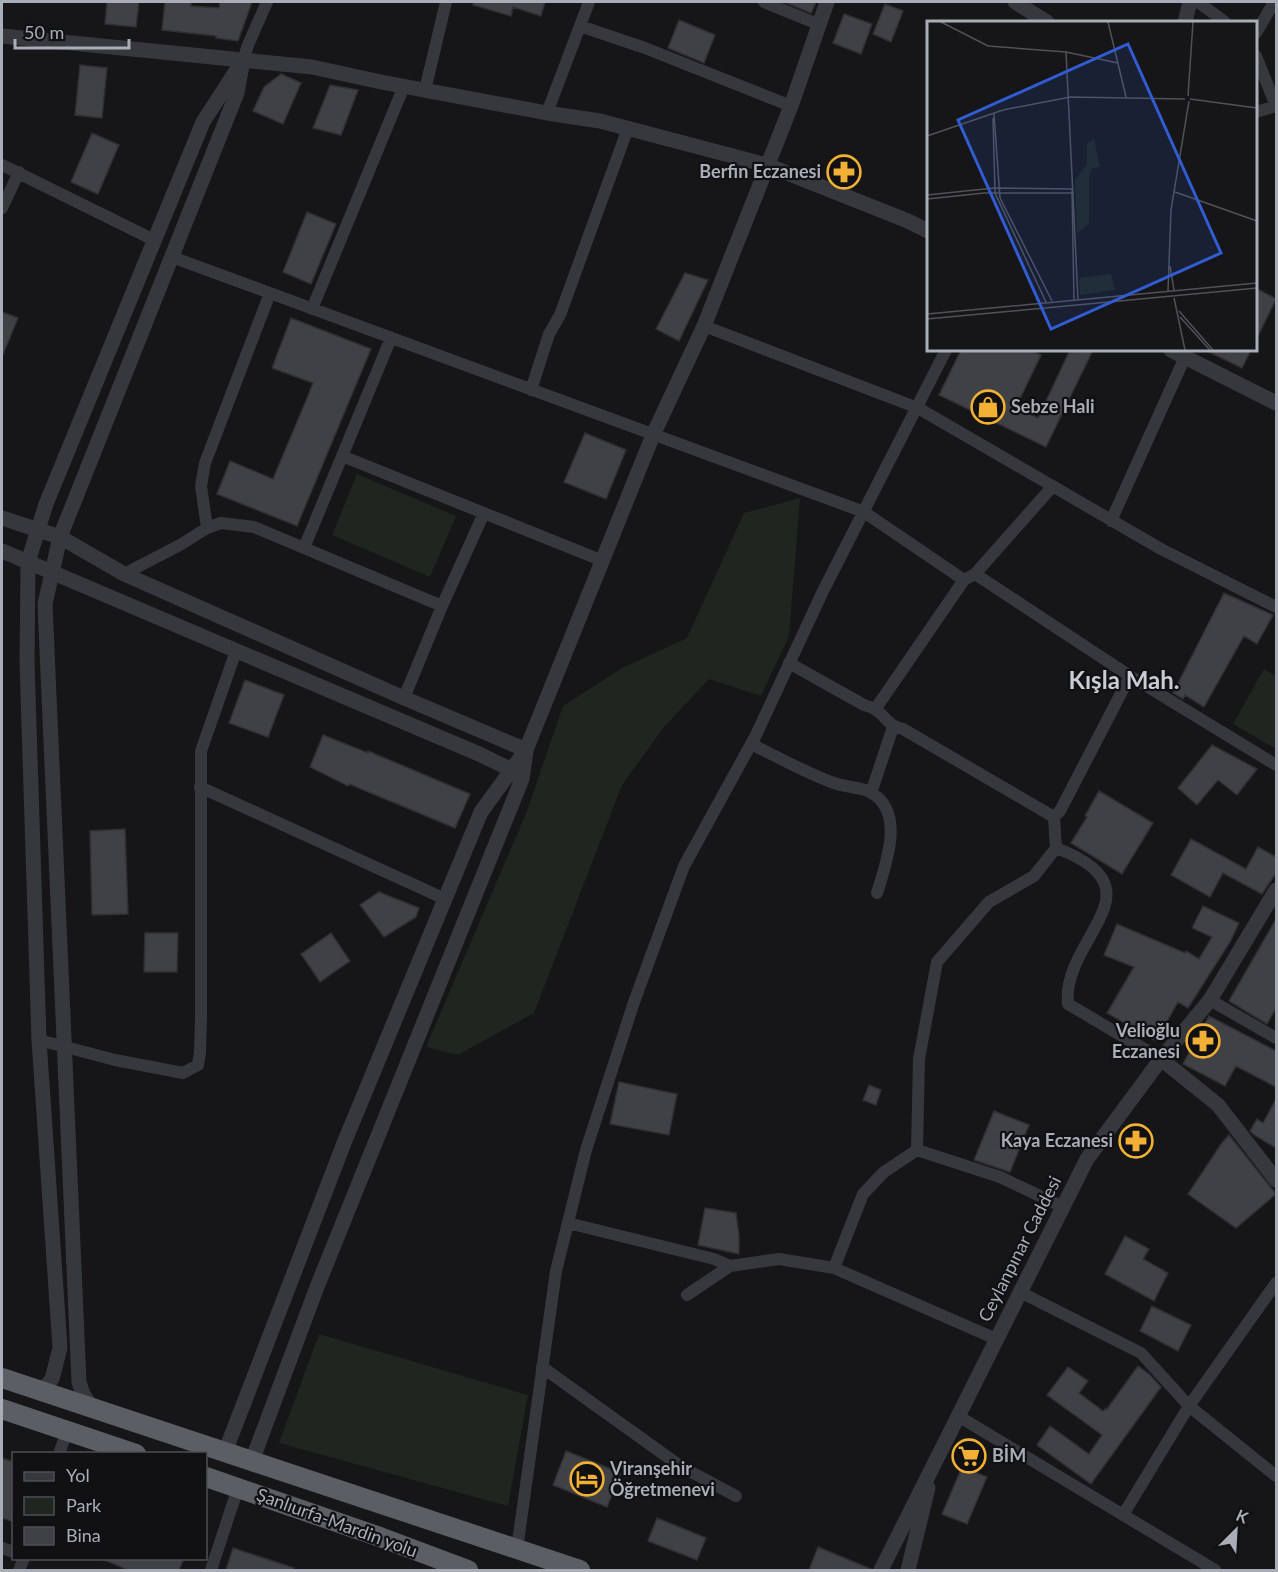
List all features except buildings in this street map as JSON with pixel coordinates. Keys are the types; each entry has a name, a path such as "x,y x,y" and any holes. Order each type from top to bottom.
{"highway":[{"path":"2,1378 580,1570"},
{"path":"2,1409 130,1452"},
{"name":"Şanlıurfa-Mardin yolu","path":"207,1477 468,1570"}],"street":[{"path":"92,1408 79,1382 45,604 60,537 237,93 243,60 267,2"},
{"path":"424,90 446,2"},
{"path":"547,114 589,2"},
{"path":"764,2 820,26"},
{"path":"252,1461 317,1287 526,750 653,435 704,326 791,106 827,2"},
{"path":"1015,2 1045,21"},
{"path":"1185,21 1190,2"},
{"path":"1198,2 1224,21"},
{"path":"1257,31 1274,2"},
{"path":"580,26 645,48 791,106"},
{"path":"2,36 312,67 547,114 600,121 767,165 927,230"},
{"path":"1257,58 1276,106 1257,112"},
{"path":"41,1392 52,1379 60,1348 39,1040 27,662 28,562 46,504 203,122 243,60"},
{"path":"312,309 404,86"},
{"path":"531,390 549,334 560,315 628,128"},
{"path":"2,165 154,240"},
{"path":"2,208 19,172"},
{"path":"172,257 864,512 1276,765"},
{"path":"207,528 201,486 205,463 270,293"},
{"path":"704,326 918,408 1161,549 1276,607"},
{"path":"304,548 391,338"},
{"path":"517,1549 556,1271 586,1150 627,1025 684,866 751,744 823,591 946,351"},
{"path":"1112,520 1178,353 1276,403"},
{"path":"342,456 603,561"},
{"path":"876,708 970,577 1053,486"},
{"path":"404,698 441,606 484,513"},
{"path":"2,518 60,537 124,574 526,750"},
{"path":"124,574 220,523 254,527 441,606"},
{"path":"2,551 517,774"},
{"path":"39,1040 115,1060 183,1073 198,1065 201,1006 201,751 236,651"},
{"path":"789,663 864,705 876,708 893,727 903,729 1054,817"},
{"path":"917,1150 919,1059 937,962 989,902 1034,876 1056,848 1054,817 1060,811 1130,676"},
{"path":"871,792 893,727"},
{"path":"751,744 834,783 871,792 888,810 891,818 888,857 877,893"},
{"path":"225,1452 344,1143 482,812 517,774"},
{"path":"200,787 445,899"},
{"path":"1056,848 1080,857 1107,885 1108,897 1101,918 1074,965 1067,991 1068,1004 1161,1059 1218,1105 1276,1180"},
{"name":"Ceylanpınar Caddesi","path":"936,1459 1087,1159 1161,1059 1210,999 1276,890"},
{"path":"1210,999 1276,1038"},
{"path":"917,1150 1000,1177 1063,1207"},
{"path":"834,1268 863,1194 884,1172 917,1150"},
{"path":"568,1223 714,1258 730,1266"},
{"path":"687,1294 730,1266 779,1259 834,1268 996,1339"},
{"path":"1124,1515 1189,1406 1276,1283"},
{"path":"1020,1292 1141,1353 1189,1406 1276,1476"},
{"path":"542,1367 680,1466 736,1496"},
{"path":"958,1416 1215,1570"},
{"path":"60,1452 67,1431"},
{"path":"881,1570 936,1459"},
{"path":"908,1570 936,1459"},
{"path":"211,1570 238,1488"}],"green space":[{"path":"357,474 456,516 430,577 332,535"},
{"path":"800,498 789,636 761,696 709,679 664,727 622,785 534,1013 458,1055 426,1047 527,811 563,706 622,668 687,638 744,513"},
{"path":"1264,669 1276,676 1276,749 1233,724"},
{"path":"319,1334 528,1395 508,1506 279,1443"}],"place":[{"name":"Berfin Eczanesi","path":"844,172"},
{"name":"Sebze Hali","path":"988,407"},
{"name":"Velioğlu Eczanesi","path":"1203,1041"},
{"name":"Kaya Eczanesi","path":"1136,1141"},
{"name":"BİM","path":"969,1456"},
{"name":"Viranşehir Öğretmenevi","path":"587,1479"}],"district":[{"name":"Kışla Mah.","path":"1124,681"}]}
